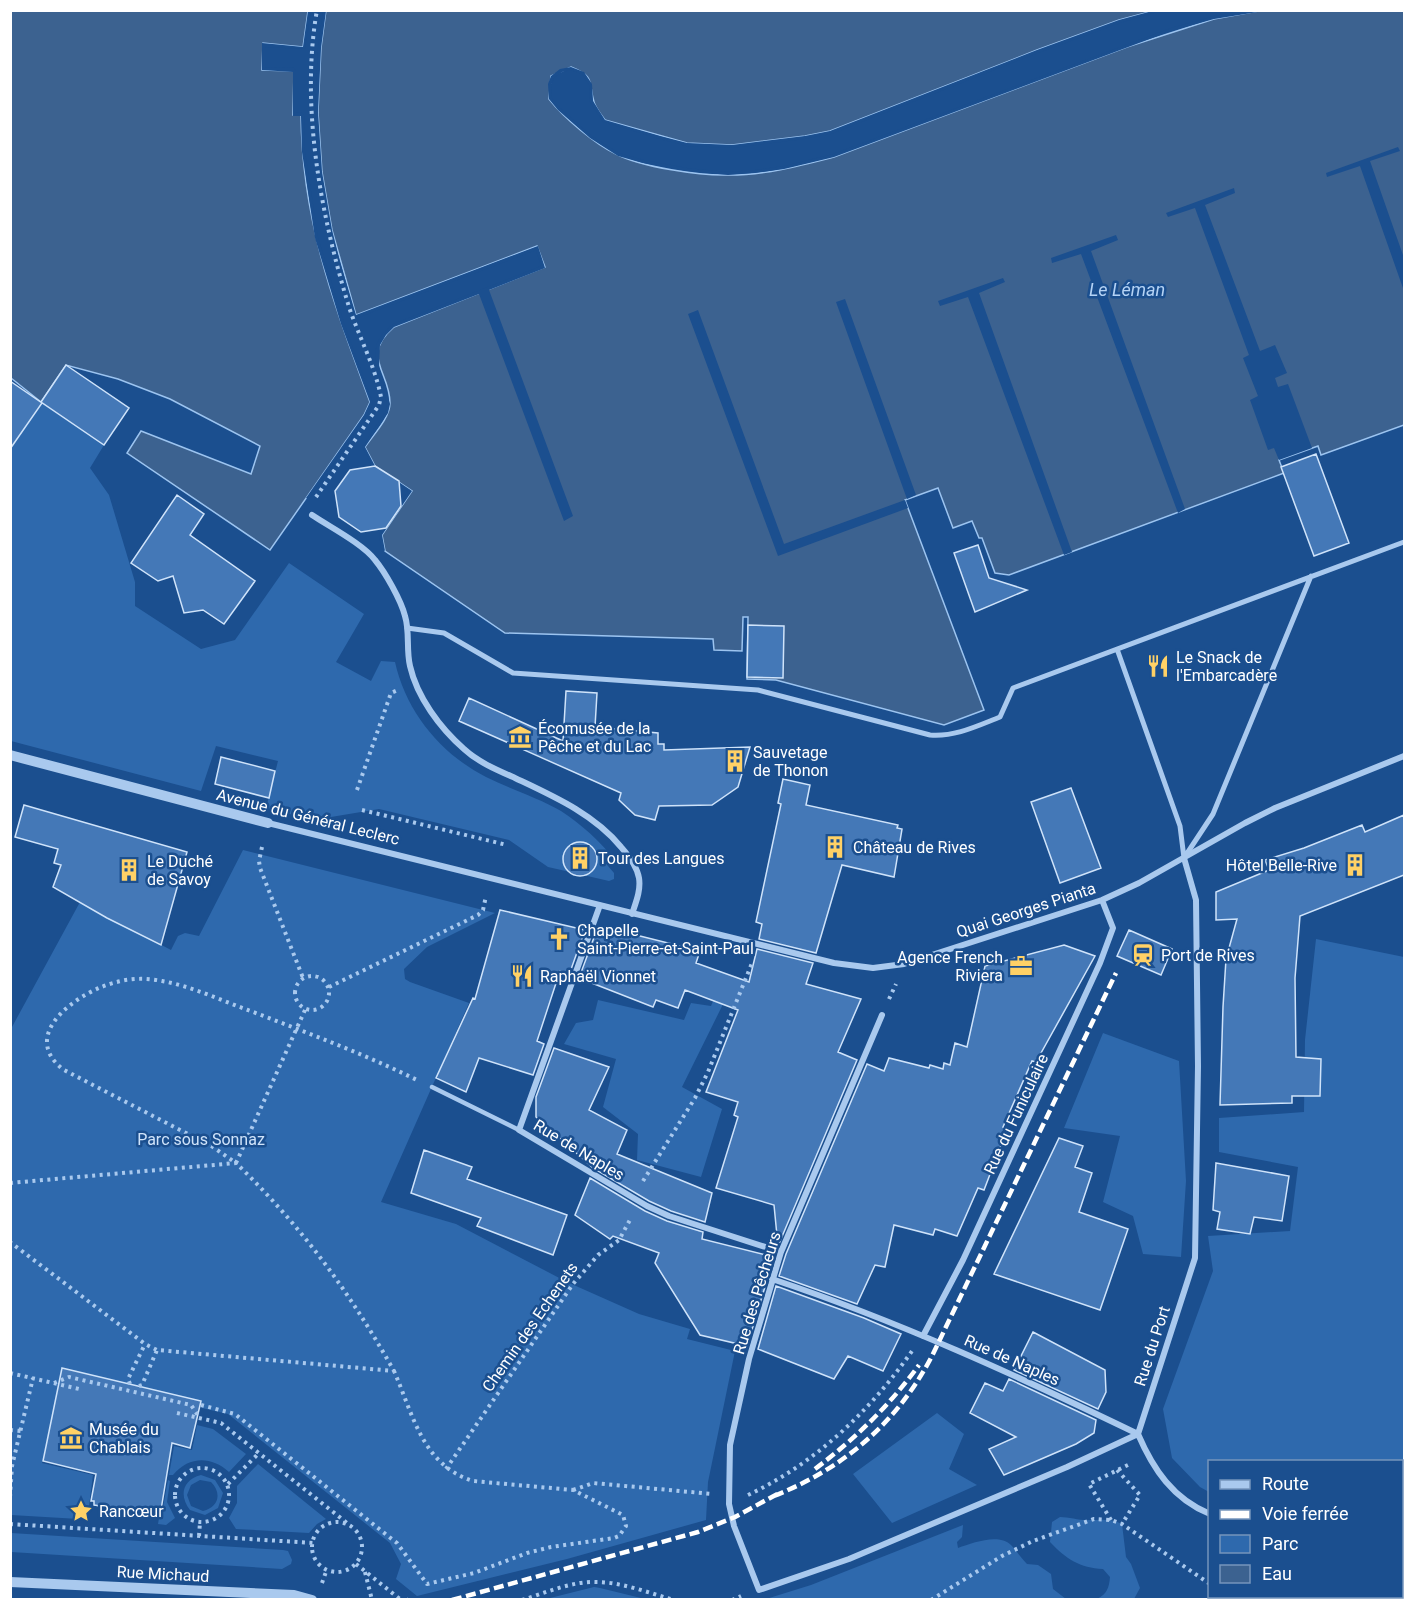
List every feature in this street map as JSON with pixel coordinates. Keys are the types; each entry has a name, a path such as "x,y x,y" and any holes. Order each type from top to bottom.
{"street":[{"path":"312,515 374,558 401,605 407,628 408,652 416,681 432,713 444,729 477,759 565,802 617,841 633,863 639,880 632,914"},
{"path":"407,628 444,633 513,673 758,690 930,735 943,736 1000,717 1013,688 1404,542"},
{"path":"1184,858 1213,814 1311,576"},
{"path":"1117,649 1180,826 1184,858"},
{"name":"Avenue du Général Leclerc","path":"10,755 268,823 632,914"},
{"name":"Quai Georges Pianta","path":"632,914 853,967 892,966 1102,900 1139,883 1275,808 1404,756"},
{"name":"Rue du Port","path":"1138,1434 1195,1258 1198,1066 1196,900 1184,858"},
{"name":"Rue du Funiculaire","path":"923,1336 963,1260 1100,963 1113,928 1102,900"},
{"name":"Rue de Naples","path":"600,905 519,1130 639,1202 669,1216 781,1252"},
{"name":"Rue des Pêcheurs","path":"882,1015 781,1252 749,1359 730,1446 729,1504 734,1526 759,1590 849,1559 1138,1434"},
{"name":"Rue de Naples","path":"772,1279 844,1304 1006,1371 1138,1434"},
{"path":"1138,1434 1153,1466 1169,1485 1182,1499 1208,1513"},
{"name":"Rue Michaud","path":"10,1582 300,1595 312,1599"}],"lane":[{"path":"432,1087 519,1130"}],"path":[{"path":"312,515 311,504 379,405 381,397 338,270 324,211 312,103 313,49 317,10"},
{"path":"357,790 393,692"},
{"path":"362,810 507,845"},
{"path":"262,847 260,868 303,978"},
{"path":"329,987 478,915 483,910 490,878"},
{"name":"Chemin des Echenets","path":"446,1468 573,1284 598,1255 621,1237 639,1202 639,1188 695,1098 713,1061 759,945"},
{"path":"318,976 329,987 330,995 327,1003 321,1009 305,1010 295,998 297,983 303,978 318,976"},
{"path":"201,1405 235,1414 397,1544 427,1584 474,1573 527,1553 551,1547 620,1536 626,1526 623,1515 573,1490 473,1481 446,1468 436,1458 417,1428 394,1371 367,1323 324,1260 267,1193 236,1163 213,1147 64,1070 57,1064 48,1049 48,1031 58,1016 75,1000 95,989 116,982 139,979 162,981 184,986 297,1029 378,1061 432,1087"},
{"path":"236,1163 305,1010"},
{"path":"10,1182 236,1163"},
{"path":"10,1242 145,1344 158,1350 394,1371"},
{"path":"130,1384 128,1379 145,1344"},
{"path":"729,1504 791,1470 837,1435 872,1403 916,1345"},
{"path":"139,1386 142,1385 158,1350"},
{"path":"10,1373 79,1389"},
{"path":"54,1383 69,1377 191,1405 199,1418"},
{"path":"10,1497 12,1466 33,1378"},
{"path":"177,1413 221,1422 352,1527 362,1542 362,1553 356,1564 340,1572 327,1569 314,1556 313,1542 317,1533 326,1525 336,1522 352,1527"},
{"path":"10,1430 21,1431"},
{"path":"228,1484 259,1453"},
{"path":"207,1467 220,1473 228,1484 230,1498 224,1511 214,1520 200,1522 187,1518 178,1507 175,1494 178,1481 194,1468 207,1467"},
{"path":"1111,1520 1089,1484 1118,1470 1140,1495 1122,1524"},
{"path":"573,1490 593,1482 694,1493 728,1493"},
{"path":"931,1599 1020,1547 1088,1521 1111,1520 1122,1524 1208,1583"},
{"path":"199,1536 200,1522"},
{"path":"10,1524 313,1542"},
{"path":"356,1564 401,1599"},
{"path":"364,1571 372,1599"},
{"path":"522,1599 579,1583 595,1581 674,1599"}],"green space":[{"path":"42,403 104,445 90,468 109,495 135,582 135,606 201,649 235,640 289,563 364,614 336,662 371,681 381,661 395,662 408,698 428,730 440,744 470,768 552,806 576,822 615,860 608,866 614,873 614,879 609,881 583,875 594,868 597,859 592,847 582,842 573,843 564,853 564,864 570,872 548,867 509,840 379,809 313,820 266,808 278,761 216,746 201,791 11,741 10,449"},
{"name":"Parc sous Sonnaz","path":"243,850 495,913 427,947 404,969 405,979 410,982 469,1003 381,1202 456,1224 567,1282 639,1314 690,1329 687,1339 735,1351 708,1482 706,1520 567,1559 417,1596 396,1579 401,1564 390,1543 228,1414 202,1408 196,1400 69,1370 60,1374 68,1376 57,1393 42,1463 93,1475 88,1514 79,1519 11,1515 10,1026 12,1027 80,902 171,950 178,936 185,933 199,936"},
{"path":"1316,939 1404,957 1404,1540 1403,1460 1208,1460 1208,1491 1200,1487 1172,1458 1163,1409 1213,1271 1208,1236 1290,1231 1298,1167 1219,1152 1219,1118 1304,1112 1305,1040"},
{"path":"722,980 732,986 682,1087 722,1109 701,1177 637,1160 638,1134 603,1107 616,1059 564,1044 576,1023 593,1020 598,1000 684,1020 691,1003 711,1006"},
{"path":"1103,1033 1179,1061 1186,1181 1181,1257 1143,1254 1133,1216 1103,1202 1120,1136 1064,1128"},
{"path":"937,1413 964,1434 949,1469 977,1485 892,1523 853,1474"},
{"path":"197,1425 213,1429 246,1454 229,1472 215,1463 200,1460 186,1464 173,1475 169,1475 174,1446 192,1450"},
{"path":"258,1464 326,1519 317,1524 309,1533 236,1529 229,1518 237,1503 237,1486"},
{"path":"201,1475 215,1480 223,1493 218,1508 205,1515 190,1510 184,1499 186,1485","holes":["200,1480 211,1482 218,1495 213,1506 203,1511 191,1506 187,1495 191,1485"]},
{"path":"168,1480 170,1481 167,1502 175,1518 166,1525 158,1524 161,1518"},
{"path":"1060,1517 1110,1520 1122,1524 1126,1557 1140,1588 1134,1599 1097,1599 1107,1590 1110,1577 1103,1569 1087,1567 1074,1562 1050,1542 1052,1522"},
{"path":"963,1525 962,1537 957,1542 958,1548 985,1540 1006,1541 1027,1564 1038,1565 1051,1574 1053,1589 1066,1599 766,1599 811,1585"},
{"path":"11,1533 283,1550 288,1551 292,1560 291,1564 282,1569 11,1552"},
{"path":"594,1587 600,1588 645,1599 546,1599"}],"water":[{"name":"Le Léman","path":"326,10 1153,11 1119,20 1037,50 830,131 732,145 687,143 605,120 595,105 588,77 571,67 551,76 549,99 580,130 608,150 627,159 655,167 717,175 769,172 834,157 1127,47 1214,19 1264,10 1404,11 1404,425 1321,455 1318,446 1279,460 1284,473 1009,575 995,573 982,538 979,538 972,521 953,528 938,488 905,500 984,710 944,725 776,680 747,679 748,617 743,617 742,651 714,650 713,639 505,633 385,551 382,535 412,491 375,466 365,447 389,409 389,392 378,356 384,337 394,327 545,267 537,246 356,315 332,230 322,172 318,112 321,48"},
{"path":"10,11 308,11 303,47 263,43 262,70 294,71 293,115 301,115 307,191 322,262 370,402 364,415 270,550 127,453 141,431 251,474 260,446 170,399 118,379 66,365 41,402 11,378"}],"pier":[{"path":"311,10 305,49 265,47 265,67 294,68 296,71 296,113 301,112 304,115 305,151 318,237 344,323 373,403 367,416 309,499 306,498 364,415 370,402 341,324 315,238 302,152 301,116 293,116 293,72 262,70 262,43 303,47 308,11"},
{"path":"323,10 326,11 321,48 318,112 322,172 332,230 356,315 538,246 545,268 489,290 573,516 564,521 479,294 394,327 380,345 379,367 390,404 388,413 365,447 375,466 412,491 382,535 385,551 381,548 379,534 408,491 373,468 362,447 385,412 387,404 376,367 377,343 383,333 393,324 541,266 536,250 357,318 354,317 329,231 319,172 315,111 318,48"},
{"path":"1156,10 1154,13 1038,53 831,134 805,139 732,148 686,146 660,139 603,122 590,102 589,85 582,74 571,70 562,72 554,78 551,85 552,98 592,136 619,153 687,168 728,172 755,170 784,166 833,154 1171,28 1244,10 1264,11 1214,19 1171,31 834,157 784,169 755,173 728,175 687,171 618,156 590,138 549,99 548,84 551,76 560,69 571,67 584,72 592,84 593,101 605,120 687,143 732,145 805,136 830,131 1037,50 1119,20"},
{"path":"1398,147 1400,151 1370,161 1404,258 1404,291 1360,166 1327,177 1326,173"},
{"path":"1234,188 1235,193 1205,205 1260,351 1275,345 1287,373 1275,378 1278,387 1288,384 1312,448 1279,460 1274,448 1268,450 1250,400 1258,396 1243,358 1249,355 1195,208 1168,217 1166,213"},
{"path":"1116,235 1118,240 1091,251 1185,509 1178,513 1081,254 1052,263 1051,258"},
{"path":"1003,278 1005,282 979,293 1072,552 1064,555 968,297 940,306 938,301"},
{"path":"845,299 916,495 907,499 836,302"},
{"path":"698,310 784,544 905,500 908,508 778,556 688,314"}],"building":[{"path":"66,365 129,408 104,445 41,402"},
{"path":"10,381 42,403 10,449"},
{"path":"1316,454 1349,543 1314,556 1281,467"},
{"path":"375,466 399,481 401,506 386,528 361,532 339,517 335,491 350,470"},
{"path":"177,495 204,514 190,535 255,581 224,624 203,610 184,613 173,576 158,581 131,563"},
{"path":"978,545 989,578 1027,590 975,612 954,553"},
{"path":"748,625 784,626 783,678 747,677"},
{"path":"566,691 597,693 595,727 658,733 658,744 664,744 664,750 750,747 738,787 712,805 659,806 655,820 635,815 619,800 621,793 459,721 469,698 563,741"},
{"path":"221,757 275,771 269,798 215,784"},
{"name":"Château de Rives","path":"783,779 810,785 806,805 898,825 897,828 902,829 894,877 842,865 816,953 759,939 762,924 756,922 781,804 778,803"},
{"path":"1071,788 1101,868 1060,883 1031,802"},
{"name":"Le Duché de Savoy","path":"24,805 187,852 161,945 53,887 61,865 54,863 58,849 15,837"},
{"path":"1404,815 1404,875 1300,916 1295,978 1296,1057 1321,1059 1320,1096 1292,1096 1292,1103 1220,1105 1226,959 1237,919 1216,920 1216,892 1269,870 1265,860 1304,848 1362,825 1365,832"},
{"name":"Tour des Langues","path":"580,842 592,847 597,859 592,871 580,876 568,871 563,859 568,847"},
{"path":"500,910 585,930 569,975 560,971 537,1041 544,1044 533,1075 479,1058 466,1092 436,1078 473,998 475,999"},
{"path":"616,930 700,951 696,963 749,982 757,949 813,963 806,984 861,999 838,1052 857,1060 778,1246 774,1205 716,1188 738,1117 734,1115 738,1102 706,1092 738,1010 685,990 678,1008 656,1000 653,1007 579,978 596,932 614,936"},
{"name":"Port de Rives","path":"1129,930 1172,949 1161,975 1117,956"},
{"path":"1064,945 1095,956 1036,1062 1032,1061 1003,1127 1006,1128 1000,1148 984,1190 978,1188 957,1236 935,1229 933,1235 894,1225 885,1267 875,1265 857,1304 779,1276 786,1254 867,1064 884,1071 889,1058 929,1068 930,1065 943,1069 944,1063 950,1065 955,1043 967,1047 985,966"},
{"path":"554,1048 609,1067 589,1110 627,1130 617,1154 712,1193 705,1222 649,1201 593,1168 536,1117 536,1097"},
{"path":"1059,1138 1083,1146 1075,1167 1092,1173 1079,1212 1128,1229 1100,1310 994,1274"},
{"path":"424,1150 472,1167 467,1179 567,1215 553,1255 477,1226 481,1218 411,1193"},
{"path":"1216,1163 1289,1176 1282,1221 1254,1217 1250,1234 1217,1229 1220,1212 1213,1210"},
{"path":"590,1178 645,1211 667,1221 703,1232 702,1239 774,1257 747,1346 700,1335 655,1263 659,1253 613,1236 610,1239 575,1215"},
{"path":"776,1286 901,1334 883,1371 848,1356 834,1379 758,1349"},
{"path":"1033,1332 1105,1370 1106,1392 1098,1409 1014,1370"},
{"path":"62,1368 201,1401 190,1448 172,1443 160,1516 94,1505 94,1501 91,1501 96,1474 43,1461"},
{"path":"1009,1379 1096,1420 1094,1433 1076,1444 1004,1475 989,1449 1016,1437 970,1413 985,1383 1003,1391"}],"railway":[{"path":"774,1496 823,1472 866,1441 885,1422 918,1380 932,1356 1116,973"},
{"path":"815,1469 871,1421 919,1365"},
{"path":"452,1600 698,1532 735,1517 781,1492"}],"place":[{"name":"Le Snack de l'Embarcadère","path":"1158,666"},
{"name":"Écomusée de la Pêche et du Lac","path":"520,737"},
{"name":"Sauvetage de Thonon","path":"735,761"},
{"name":"Château de Rives","path":"835,847"},
{"name":"Tour des Langues","path":"580,858"},
{"name":"Hôtel Belle-Rive","path":"1355,865"},
{"name":"Le Duché de Savoy","path":"129,870"},
{"name":"Chapelle Saint-Pierre-et-Saint-Paul","path":"559,939"},
{"name":"Port de Rives","path":"1143,955"},
{"name":"Agence French Riviera","path":"1021,966"},
{"name":"Raphaël Vionnet","path":"522,976"},
{"name":"Musée du Chablais","path":"71,1438"},
{"name":"Rancœur","path":"81,1511"}]}
